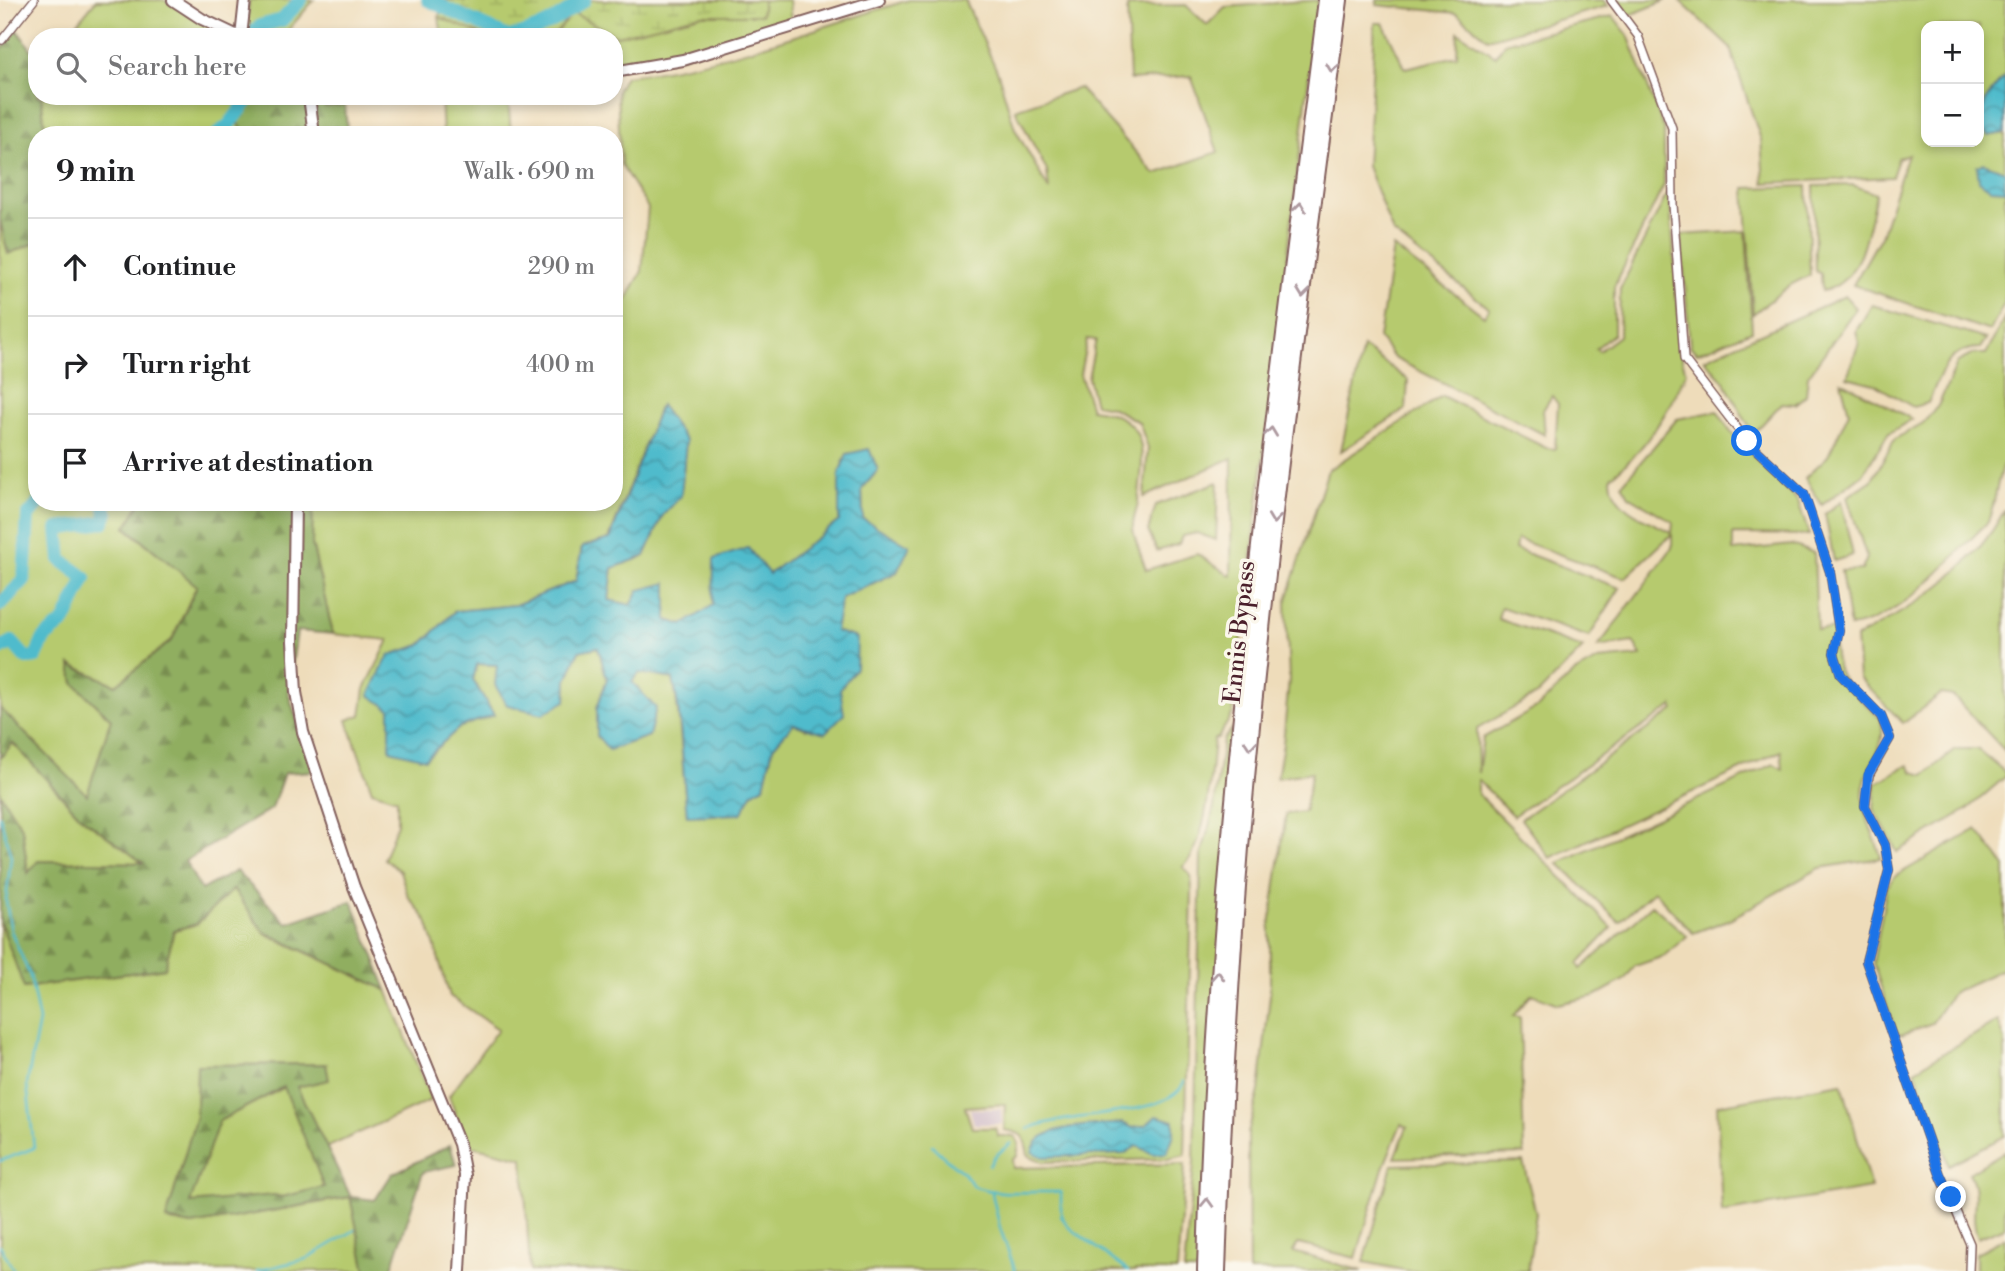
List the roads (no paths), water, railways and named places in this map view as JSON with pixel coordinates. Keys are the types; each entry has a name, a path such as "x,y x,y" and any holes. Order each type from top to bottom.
{"highway":[{"name":"Ennis Bypass","path":"1205,1271 1213,1049 1238,729 1267,468 1326,0"},
{"name":"Ennis Bypass","path":"1218,1271 1233,947 1250,748 1271,544 1340,0"}],"street":[{"path":"2,40 34,0"},
{"path":"173,0 219,28"},
{"path":"241,28 245,0"},
{"path":"623,70 682,60 879,0"},
{"path":"1611,0 1638,36 1672,128 1672,204 1684,359 1747,441 1804,494 1830,572 1839,630 1834,653 1841,675 1881,716 1890,738 1868,775 1865,806 1885,845 1889,870 1866,961 1940,1174 1970,1244 1969,1271"},
{"path":"310,105 313,126"},
{"path":"295,511 293,642 296,692 303,732 354,887 459,1144 465,1175 460,1271"}],"water":[{"path":"2005,76 2005,133 1988,136 1984,132 1984,105"},
{"path":"1984,163 2005,171 2005,190 1990,189 1979,181 1977,166"},
{"path":"660,405 686,441 681,496 663,515 645,556 613,568 609,600 631,605 639,590 667,583 667,620 683,625 713,605 714,559 748,548 769,574 839,521 839,473 847,454 869,449 878,470 862,489 863,519 910,546 897,572 841,598 835,631 857,638 856,668 840,689 844,714 825,733 793,724 773,747 764,786 753,792 741,814 687,816 681,730 673,679 639,673 632,682 656,708 649,736 609,750 597,736 597,708 607,679 598,647 579,651 567,680 566,701 543,714 507,705 495,685 497,665 477,664 473,680 494,715 460,727 425,759 390,750 390,709 369,695 389,655 421,645 455,611 515,605 576,581 582,547 610,539 620,511 623,511 623,504"},
{"path":"1156,1116 1174,1121 1174,1134 1167,1153 1153,1154 1137,1146 1124,1154 1043,1157 1032,1152 1037,1142 1057,1130 1123,1123 1133,1128 1146,1125"}],"waterway":[{"path":"258,28 282,20 301,0"},
{"path":"428,0 489,28"},
{"path":"537,28 584,0"},
{"path":"228,126 244,105"},
{"path":"0,605 24,580 28,516 32,511"},
{"path":"0,649 12,642 26,658 36,657 44,638 65,621 85,578 61,560 58,529 103,522 106,511"},
{"path":"0,816 11,857 6,901 11,931 30,976 39,1021 27,1084 34,1148 0,1161"},
{"path":"1028,1129 1160,1102 1176,1093 1184,1081"},
{"path":"989,1166 995,1156 1011,1143"},
{"path":"932,1145 973,1186 1005,1192 1061,1192 1061,1216 1069,1227 1128,1271"},
{"path":"992,1193 1000,1228 1015,1270"},
{"path":"257,1271 306,1259 355,1230"},
{"path":"0,1245 14,1271"}]}
